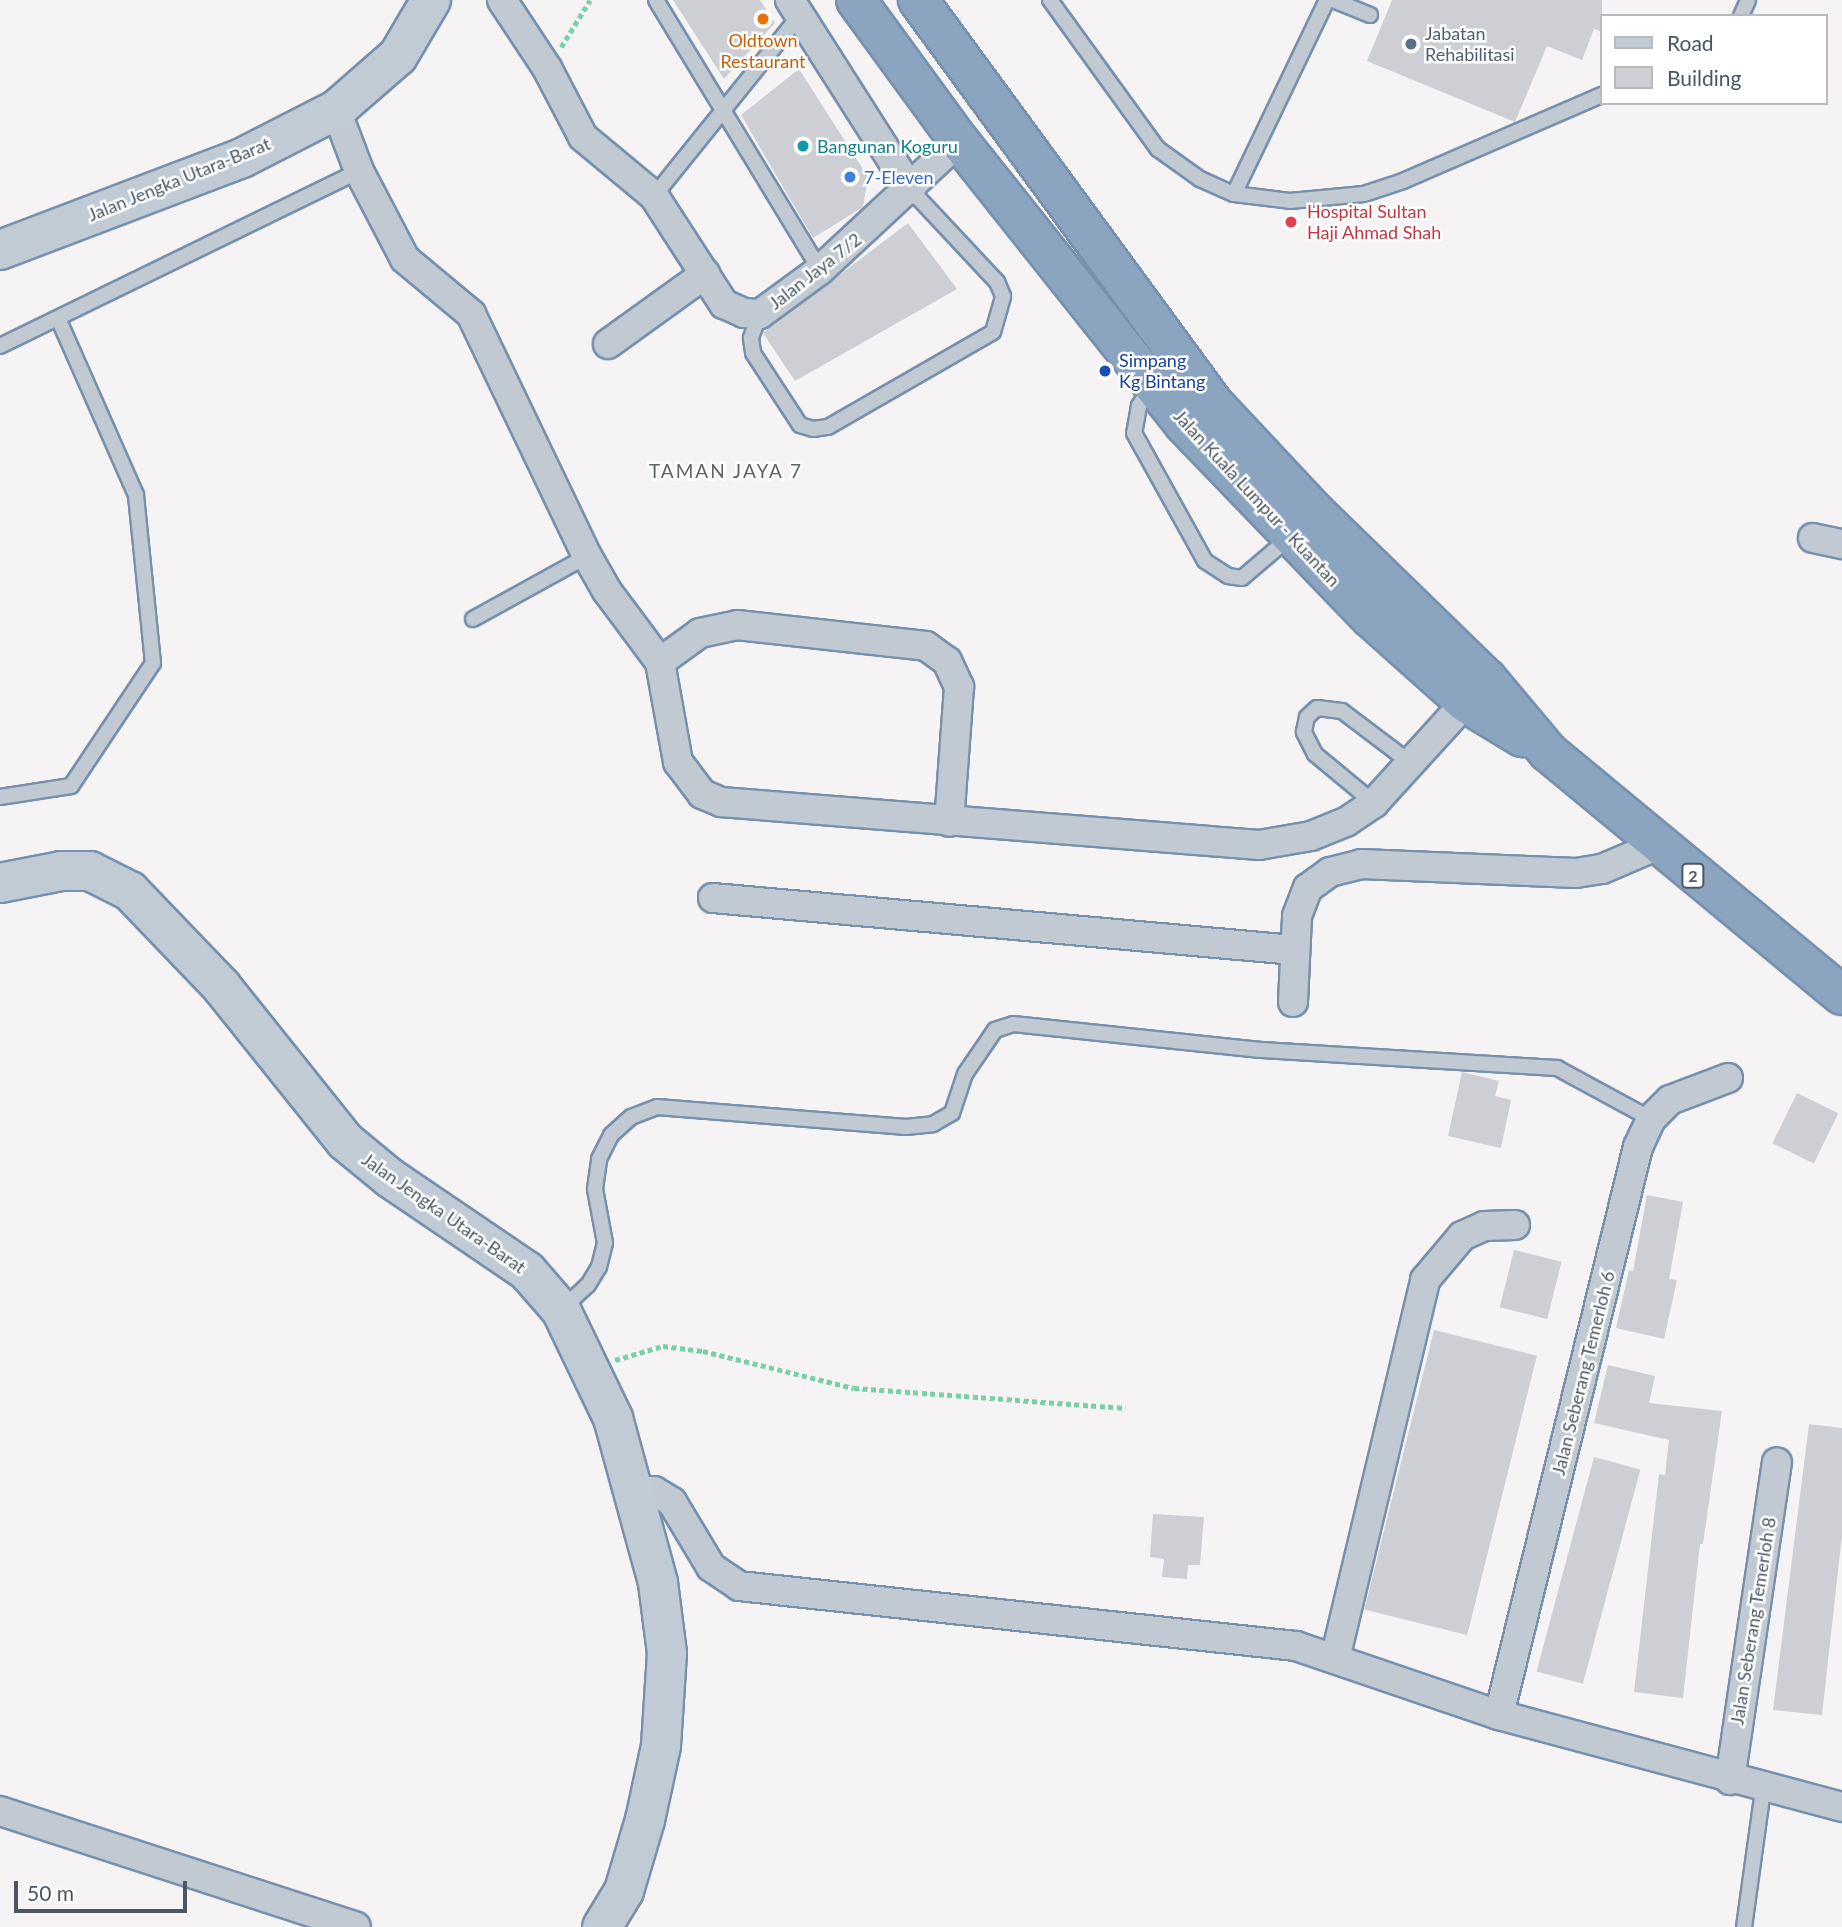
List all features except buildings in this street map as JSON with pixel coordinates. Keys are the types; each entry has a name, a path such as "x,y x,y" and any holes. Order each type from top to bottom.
{"highway":[{"name":"Jalan Kuala Lumpur - Kuantan","path":"856,0 959,141 1152,384 1290,537 1476,691 1656,846 1842,995"},
{"name":"Jalan Kuala Lumpur - Kuantan","path":"918,0 1212,402 1476,691"}],"street":[{"name":"Jalan Jengka Utara-Barat","path":"0,250 242,158 335,110 398,56 431,0"},
{"name":"Jalan Jaya 7/2","path":"502,0 547,68 583,136 654,196 724,304 744,313 760,313 820,270 911,190 959,141"},
{"path":"795,7 911,190"},
{"path":"335,110 359,172 405,259 471,314 587,556 607,591 660,662 678,762 702,794 721,803 1259,845 1311,836 1346,822 1374,803 1476,691"},
{"path":"608,344 705,274"},
{"path":"1813,538 1842,544"},
{"path":"660,662 700,633 737,625 926,646 947,661 959,687 949,822"},
{"path":"1293,1002 1297,916 1308,888 1330,872 1361,864 1576,873 1602,869 1656,846"},
{"name":"Jalan Jengka Utara-Barat","path":"0,883 61,871 90,871 130,891 221,986 345,1141 390,1178 527,1271 561,1310 591,1367 613,1418 658,1583 667,1653 661,1746 624,1891 602,1927"},
{"path":"713,898 1295,950"},
{"name":"Jalan Seberang Temerloh 6","path":"1499,1715 1638,1147 1651,1119 1670,1100 1728,1078"},
{"path":"1335,1659 1426,1280 1462,1237 1484,1226 1515,1225"},
{"name":"Jalan Seberang Temerloh 8","path":"1730,1780 1777,1462"},
{"path":"634,1491 654,1491 672,1502 710,1567 739,1586 1296,1646 1499,1715 1763,1790 1842,1807"},
{"path":"0,1811 356,1927"}],"lane":[{"path":"656,0 820,270"},
{"path":"1050,0 1158,149 1200,179 1234,194 1290,201 1364,194 1404,181 1601,95"},
{"path":"1234,194 1326,0"},
{"path":"1333,0 1370,15"},
{"path":"654,196 724,108 795,7"},
{"path":"0,346 359,172"},
{"path":"760,313 751,338 753,353 800,425 813,429 828,427 993,332 1003,296 996,282 911,190"},
{"path":"0,797 71,786 153,663 136,495 58,318"},
{"path":"1152,384 1139,406 1134,433 1205,561 1228,576 1242,578 1290,537"},
{"path":"473,619 587,556"},
{"path":"1374,803 1315,754 1304,732 1307,718 1317,708 1342,711 1412,764"},
{"path":"561,1310 587,1286 599,1267 605,1243 595,1189 598,1159 611,1135 631,1117 657,1107 906,1127 933,1124 952,1113 965,1074 995,1030 1013,1024 1261,1050 1557,1068 1651,1119"},
{"path":"1744,1927 1763,1790"}],"path":[{"path":"547,68 590,0"},
{"path":"591,1367 663,1346 703,1351 855,1388 1125,1408"}],"place":[{"name":"Oldtown Restaurant","path":"763,19"},
{"name":"Jabatan Rehabilitasi","path":"1411,44"},
{"name":"Bangunan Koguru","path":"803,146"},
{"name":"7-Eleven","path":"850,177"},
{"name":"Hospital Sultan Haji Ahmad Shah","path":"1291,222"},
{"name":"Simpang Kg Bintang","path":"1105,371"}],"district":[{"name":"TAMAN JAYA 7","path":"726,471"}]}
